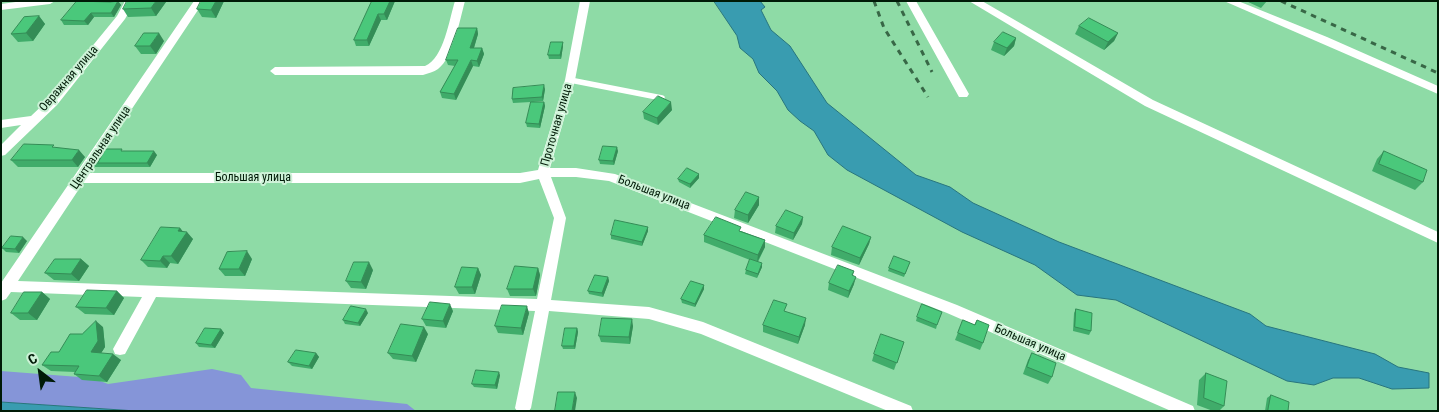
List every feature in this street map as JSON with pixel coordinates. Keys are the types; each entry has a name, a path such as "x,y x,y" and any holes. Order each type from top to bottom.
{"street":[{"path":"1,7 50,1"},
{"name":"Овражная улица","path":"1,152 53,102 121,18 130,1"},
{"name":"Центральная улица","path":"4,290 199,1"},
{"path":"275,71 423,71 437,64 442,55 460,1"},
{"name":"Проточная улица","path":"523,408 541,305 560,218 543,172 570,80 585,1"},
{"path":"911,1 963,94"},
{"path":"974,1 1150,103 1438,238"},
{"path":"1229,1 1323,39 1438,90"},
{"path":"1,124 33,120"},
{"name":"Большая улица","path":"81,178 520,178 543,172 579,171 611,177 952,309 1188,411"},
{"path":"4,290 152,291 541,305 649,313 703,328 906,411"},
{"path":"120,349 152,291"}],"lane":[{"path":"570,80 662,98"}],"shaded area":[{"path":"714,1 760,1 765,7 761,10 771,30 790,46 827,103 916,175 950,187 973,203 1059,242 1250,314 1266,326 1375,354 1398,367 1429,373 1429,388 1392,389 1359,378 1333,378 1314,385 1287,381 1116,300 1077,295 1035,265 962,232 847,170 828,155 814,131 788,110 777,91 759,73 753,59 740,48 737,36"},
{"path":"212,369 241,375 251,388 407,404 416,411 136,411 1,402 1,371 92,378 108,384"},
{"path":"1,402 136,411 1,411"}],"building":[{"path":"77,1 118,1 111,13 91,13 84,21 61,20"},
{"path":"127,1 156,1 151,8 123,9"},
{"path":"201,1 216,1 211,10 197,9"},
{"path":"372,1 390,1 384,14 378,14 367,40 354,40"},
{"path":"39,16 26,33 11,34 24,17"},
{"path":"1089,18 1118,33 1108,42 1079,26"},
{"path":"458,28 477,28 470,48 482,48 477,61 471,60 454,94 440,92 458,60 446,60"},
{"path":"1003,32 1016,38 1007,48 994,42"},
{"path":"144,33 159,33 150,46 135,46"},
{"path":"551,42 563,42 560,55 548,55"},
{"path":"544,85 542,97 512,99 513,88"},
{"path":"658,96 671,102 657,118 643,112"},
{"path":"531,102 544,102 539,124 526,123"},
{"path":"24,144 54,145 52,147 79,150 72,160 11,160"},
{"path":"603,146 617,147 613,161 599,160"},
{"path":"106,149 154,151 147,163 92,163 97,155 98,162"},
{"path":"1384,151 1427,170 1423,182 1379,164"},
{"path":"687,168 699,174 690,184 678,179"},
{"path":"746,192 759,197 748,215 735,210"},
{"path":"786,210 803,217 794,233 776,226"},
{"path":"716,217 741,227 739,231 765,240 758,255 704,235"},
{"path":"615,220 648,227 642,242 611,235"},
{"path":"843,226 871,237 860,258 832,247"},
{"path":"161,227 180,228 178,231 187,232 171,256 163,256 160,261 141,260"},
{"path":"11,236 23,237 15,249 2,248"},
{"path":"247,251 239,269 219,269 227,252"},
{"path":"894,256 910,262 905,274 889,268"},
{"path":"55,259 81,259 71,274 45,273"},
{"path":"750,259 762,263 758,274 746,270"},
{"path":"354,262 369,262 361,282 346,281"},
{"path":"838,265 854,271 852,275 856,277 849,291 829,283"},
{"path":"515,266 538,268 533,289 507,289"},
{"path":"462,267 478,268 472,287 455,287"},
{"path":"595,275 608,277 602,293 588,291"},
{"path":"691,281 704,285 695,304 681,299"},
{"path":"87,290 117,291 106,308 76,307"},
{"path":"24,292 42,292 28,313 11,313"},
{"path":"774,300 787,304 784,311 806,318 799,337 763,325"},
{"path":"430,302 450,304 443,321 422,319"},
{"path":"922,304 942,312 937,325 917,317"},
{"path":"502,305 527,306 521,328 495,326"},
{"path":"351,306 366,309 358,323 343,320"},
{"path":"1076,309 1092,313 1091,331 1075,327"},
{"path":"602,318 632,319 629,337 599,336"},
{"path":"963,320 975,325 977,320 989,325 983,343 958,333"},
{"path":"96,321 98,341 91,352 113,354 99,376 74,374 79,366 42,365 51,352 59,352 70,334 82,334"},
{"path":"401,324 424,327 412,356 388,353"},
{"path":"205,328 221,329 211,345 196,343"},
{"path":"565,328 577,328 574,346 562,346"},
{"path":"881,334 904,342 897,363 874,354"},
{"path":"296,350 316,353 309,366 288,362"},
{"path":"1032,353 1056,363 1052,377 1027,367"},
{"path":"476,370 499,372 495,385 472,384"},
{"path":"1206,373 1227,381 1224,406 1204,398"},
{"path":"558,392 575,392 572,411 555,411"},
{"path":"1271,395 1289,402 1288,411 1268,411"}],"railway":[{"path":"874,1 884,28 928,97"},
{"path":"897,1 932,72"},
{"path":"1281,1 1438,73"}]}
